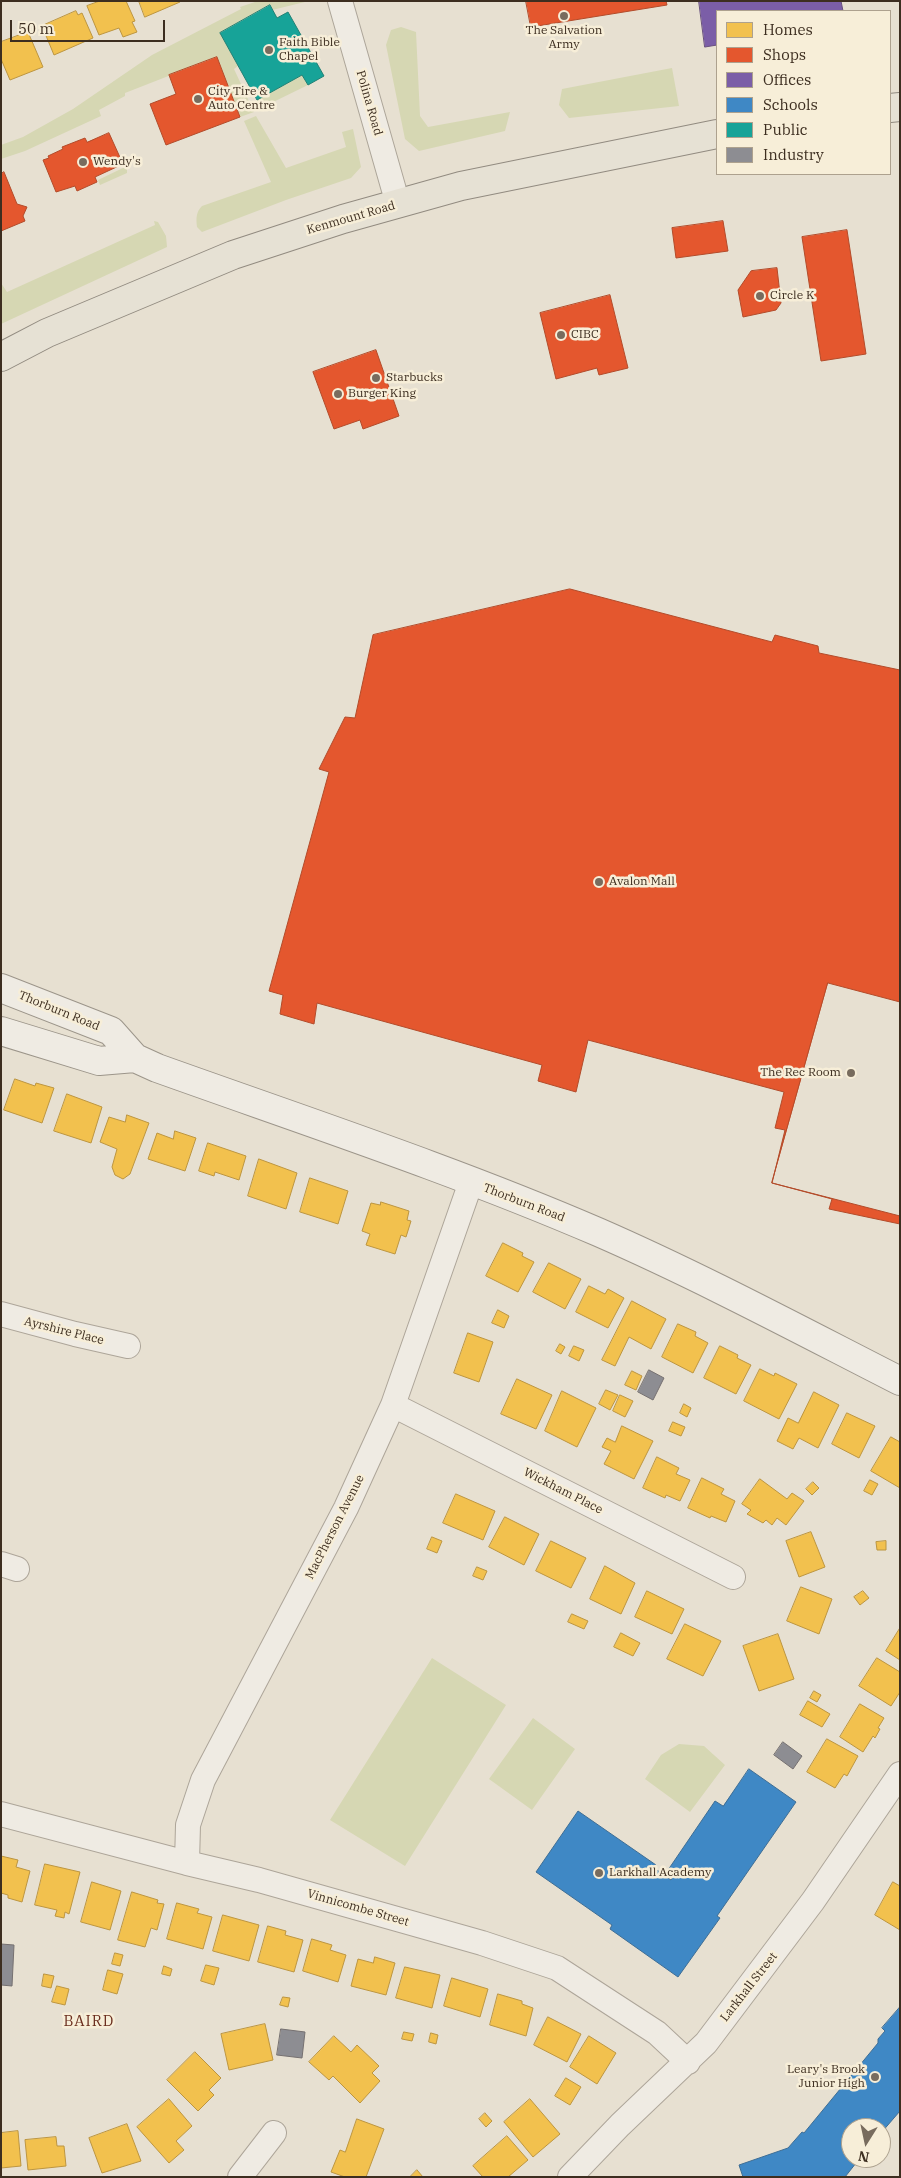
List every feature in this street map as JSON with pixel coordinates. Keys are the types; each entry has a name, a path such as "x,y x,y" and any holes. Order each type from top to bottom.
{"main road":[{"name":"Kenmount Road","path":"1,356 47,333 233,255 344,219 461,186 716,134"},
{"name":"Thorburn Road","path":"1,988 111,1031 135,1058 157,1068 471,1182 596,1231 656,1258 900,1381"},
{"name":"Thorburn Road","path":"1,1030 99,1061 135,1058"}],"street":[{"name":"Polina Road","path":"340,1 398,204"},
{"name":"MacPherson Avenue","path":"187,1863 188,1826 204,1780 346,1508 393,1405 471,1182"},
{"name":"Ayrshire Place","path":"1,1314 66,1332 128,1346"},
{"name":"Wickham Place","path":"393,1405 733,1577"},
{"name":"Larkhall Street","path":"570,2177 620,2125 706,2043 813,1901 900,1774"},
{"name":"Vinnicombe Street","path":"1,1814 259,1880 482,1943 557,1968 657,2033 688,2062"},
{"path":"240,2177 274,2133"}],"green space":[{"path":"258,1 309,1 272,10 269,5 220,33 238,66 234,69 254,112 240,117 217,57 125,93 125,96 99,110 101,116 25,151 1,159 1,145 23,137 73,109 152,55 241,9 240,7"},
{"path":"401,27 416,32 420,116 428,127 510,112 505,131 419,151 405,139 386,45 391,30"},
{"path":"672,68 679,106 569,118 559,105 562,89"},
{"path":"302,75 308,85 261,108 257,100"},
{"path":"256,116 286,168 346,147 342,132 353,129 361,167 351,178 202,232 197,227 197,221 198,213 202,206 271,182 244,121"},
{"path":"127,166 127,173 100,185 98,180"},
{"path":"154,221 158,222 166,236 167,247 1,324 1,283 7,292 155,225"},
{"path":"432,1658 506,1705 405,1866 330,1820"},
{"path":"533,1718 575,1749 532,1810 489,1779"},
{"path":"679,1744 704,1746 725,1765 690,1812 645,1779 661,1755"}],"building: Homes":[{"path":"100,1 126,1 135,21 132,22 137,32 123,37 119,28 99,35 87,6"},
{"path":"139,1 180,1 180,2 145,17"},
{"path":"76,11 78,15 82,13 93,38 54,55 42,26"},
{"path":"28,32 43,67 10,80 1,59 1,42"},
{"path":"15,1079 35,1086 36,1083 54,1088 42,1123 4,1110"},
{"path":"67,1094 102,1107 91,1143 54,1131"},
{"path":"127,1115 149,1123 130,1174 123,1179 115,1175 112,1167 117,1149 100,1142 109,1117 125,1122"},
{"path":"175,1131 196,1138 185,1171 148,1159 157,1133 173,1139"},
{"path":"208,1143 246,1156 239,1180 215,1172 214,1176 199,1171"},
{"path":"259,1159 297,1173 286,1209 248,1196"},
{"path":"310,1178 348,1191 338,1224 300,1212"},
{"path":"381,1202 409,1211 407,1220 411,1221 406,1237 401,1235 395,1254 366,1245 370,1234 362,1231 371,1203 380,1205"},
{"path":"503,1243 523,1253 522,1256 534,1262 518,1292 486,1276"},
{"path":"549,1263 581,1279 565,1309 533,1292"},
{"path":"589,1286 605,1294 608,1289 624,1298 608,1328 576,1312"},
{"path":"632,1301 666,1319 651,1349 629,1337 615,1366 602,1360"},
{"path":"498,1310 509,1316 504,1328 492,1323"},
{"path":"678,1324 696,1332 695,1336 708,1343 693,1373 662,1357"},
{"path":"468,1333 493,1342 479,1382 454,1373"},
{"path":"560,1344 565,1347 561,1354 556,1351"},
{"path":"574,1346 584,1350 579,1361 569,1356"},
{"path":"720,1346 738,1355 737,1358 751,1365 736,1394 704,1378"},
{"path":"760,1369 774,1376 775,1373 797,1384 779,1419 744,1401"},
{"path":"632,1371 642,1376 636,1390 625,1385"},
{"path":"517,1379 552,1395 536,1429 501,1414"},
{"path":"606,1390 618,1395 610,1410 599,1404"},
{"path":"562,1391 596,1408 577,1447 545,1431"},
{"path":"814,1392 839,1405 818,1448 799,1438 793,1449 777,1441 788,1418 798,1423"},
{"path":"620,1395 633,1401 625,1417 613,1411"},
{"path":"684,1404 691,1408 687,1417 680,1413"},
{"path":"847,1413 875,1426 859,1458 832,1444"},
{"path":"673,1422 685,1427 681,1436 669,1431"},
{"path":"622,1426 653,1441 634,1479 604,1464 611,1451 602,1447 607,1438 615,1442"},
{"path":"891,1437 900,1442 900,1488 871,1471"},
{"path":"657,1457 679,1468 676,1474 690,1480 680,1501 666,1495 665,1498 643,1488"},
{"path":"702,1478 724,1489 721,1494 735,1501 726,1522 711,1516 710,1518 688,1508"},
{"path":"760,1479 787,1499 792,1493 804,1501 786,1525 777,1518 772,1525 766,1520 763,1523 747,1514 751,1510 742,1504"},
{"path":"870,1480 878,1484 872,1495 864,1491"},
{"path":"813,1482 819,1488 812,1495 806,1489"},
{"path":"456,1494 495,1511 483,1540 443,1523"},
{"path":"505,1517 539,1534 524,1565 489,1547"},
{"path":"811,1532 825,1567 799,1577 786,1541"},
{"path":"432,1537 442,1541 437,1553 427,1549"},
{"path":"551,1541 586,1558 571,1588 536,1571"},
{"path":"886,1541 886,1550 877,1550 876,1542"},
{"path":"605,1566 635,1583 621,1614 590,1599"},
{"path":"477,1567 487,1571 483,1580 473,1576"},
{"path":"801,1587 832,1599 819,1634 787,1621"},
{"path":"647,1591 684,1609 672,1634 635,1617"},
{"path":"863,1591 869,1598 860,1605 854,1597"},
{"path":"572,1614 588,1621 584,1629 568,1622"},
{"path":"685,1624 721,1641 703,1676 667,1659"},
{"path":"900,1628 900,1660 886,1651"},
{"path":"621,1633 640,1643 633,1656 614,1647"},
{"path":"778,1634 794,1679 759,1691 743,1646"},
{"path":"877,1658 900,1672 900,1692 891,1706 859,1686"},
{"path":"814,1691 821,1695 817,1702 810,1698"},
{"path":"808,1701 830,1714 822,1727 800,1715"},
{"path":"860,1704 884,1718 875,1738 873,1736 863,1752 840,1737"},
{"path":"827,1739 858,1756 847,1776 844,1774 835,1788 807,1772"},
{"path":"1,1856 18,1860 16,1867 30,1871 22,1902 8,1898 8,1895 1,1893"},
{"path":"45,1864 80,1872 69,1914 65,1912 64,1918 55,1916 57,1910 35,1905"},
{"path":"92,1882 121,1891 110,1930 81,1922"},
{"path":"893,1882 900,1886 900,1930 875,1915"},
{"path":"132,1892 158,1900 157,1903 164,1904 157,1930 151,1928 145,1947 118,1940"},
{"path":"177,1903 199,1909 197,1913 212,1917 203,1949 167,1939"},
{"path":"223,1915 259,1925 249,1961 213,1951"},
{"path":"268,1926 286,1931 285,1935 303,1940 294,1972 258,1962"},
{"path":"312,1939 332,1945 330,1950 346,1955 338,1982 303,1971"},
{"path":"115,1953 123,1955 120,1966 112,1964"},
{"path":"375,1957 395,1963 386,1995 351,1986 358,1959 373,1963"},
{"path":"206,1965 219,1968 214,1985 201,1981"},
{"path":"164,1966 172,1969 170,1976 162,1974"},
{"path":"405,1967 440,1975 432,2008 396,1998"},
{"path":"108,1970 123,1974 117,1994 103,1990"},
{"path":"44,1974 54,1976 51,1988 42,1986"},
{"path":"452,1978 488,1989 480,2017 444,2006"},
{"path":"57,1986 69,1989 65,2005 52,2002"},
{"path":"498,1994 522,2001 522,2004 533,2008 526,2036 490,2025"},
{"path":"283,1997 290,1998 288,2007 280,2005"},
{"path":"548,2017 581,2034 567,2062 534,2045"},
{"path":"265,2024 273,2060 229,2070 221,2034"},
{"path":"404,2032 414,2034 412,2041 402,2039"},
{"path":"431,2033 438,2035 436,2044 429,2042"},
{"path":"334,2036 351,2052 357,2045 379,2066 372,2073 380,2081 360,2103 333,2076 329,2080 309,2062"},
{"path":"589,2036 616,2053 597,2084 570,2067"},
{"path":"195,2052 221,2078 209,2090 214,2095 198,2111 167,2080"},
{"path":"566,2078 581,2087 570,2105 555,2096"},
{"path":"169,2099 192,2126 176,2141 184,2150 169,2163 137,2127"},
{"path":"530,2099 560,2134 533,2157 504,2122"},
{"path":"485,2113 492,2121 486,2127 479,2119"},
{"path":"357,2119 384,2129 366,2177 345,2177 331,2172 340,2150 345,2152"},
{"path":"127,2124 141,2161 102,2173 89,2138"},
{"path":"18,2131 21,2166 1,2168 1,2133"},
{"path":"507,2136 528,2160 508,2177 483,2177 473,2166"},
{"path":"56,2137 57,2146 64,2146 66,2166 28,2170 25,2140"},
{"path":"417,2170 423,2177 410,2177"}],"building: Shops":[{"name":"The Salvation Army","path":"526,1 666,1 667,5 531,27"},
{"name":"City Tire & Auto Centre","path":"217,57 240,117 166,145 150,104 176,94 169,75"},
{"name":"Wendy's","path":"109,133 123,164 95,177 97,182 77,191 75,186 56,192 43,160 63,149 62,147 85,138 87,142"},
{"path":"4,172 17,204 27,207 23,216 25,221 1,231 1,174"},
{"path":"723,221 728,251 676,258 672,228"},
{"path":"847,230 866,354 821,361 802,237"},
{"name":"Circle K","path":"777,268 781,303 776,310 743,317 738,290 751,271"},
{"path":"610,295 628,368 599,375 597,368 556,379 540,313"},
{"path":"376,350 399,416 363,429 360,420 334,429 313,372"},
{"name":"Avalon Mall","path":"570,589 772,642 775,635 818,646 819,653 900,670 900,1224 829,1209 832,1199 772,1183 785,1130 775,1128 784,1092 588,1040 576,1092 538,1081 542,1065 317,1003 314,1024 280,1014 283,995 269,991 329,772 319,769 345,717 355,718 373,635"},
{"name":"The Rec Room","path":"828,983 900,1002 900,1216 772,1183"}],"building: Offices":[{"path":"699,1 841,1 843,10 716,10 716,45 705,47"}],"building: Schools":[{"name":"Larkhall Academy","path":"749,1769 796,1802 717,1916 720,1918 678,1977 610,1929 612,1925 536,1872 578,1811 656,1865 654,1868 671,1880 675,1874 668,1870 715,1801 723,1806"},
{"name":"Leary's Brook Junior High","path":"900,2007 900,2111 891,2121 891,2118 841,2118 841,2168 852,2168 845,2177 743,2177 739,2165 788,2148 802,2132 804,2133 878,2043 878,2039 885,2031 882,2028"}],"building: Public":[{"name":"Faith Bible Chapel","path":"270,5 277,18 288,12 324,76 308,85 302,75 257,100 220,33"}],"building: Industry":[{"path":"649,1370 664,1378 653,1400 638,1392"},
{"path":"783,1742 802,1756 793,1769 774,1755"},
{"path":"1,1944 14,1945 12,1986 1,1985"},
{"path":"281,2029 305,2032 302,2058 277,2055"}],"place":[{"name":"The Salvation Army","path":"564,16"},
{"name":"Faith Bible Chapel","path":"269,50"},
{"name":"City Tire & Auto Centre","path":"198,99"},
{"name":"Wendy's","path":"83,162"},
{"name":"Circle K","path":"760,296"},
{"name":"CIBC","path":"561,335"},
{"name":"Starbucks","path":"376,378"},
{"name":"Burger King","path":"338,394"},
{"name":"Avalon Mall","path":"599,882"},
{"name":"The Rec Room","path":"851,1073"},
{"name":"Larkhall Academy","path":"599,1873"},
{"name":"Leary's Brook Junior High","path":"875,2077"}],"district":[{"name":"BAIRD","path":"89,2022"}]}
